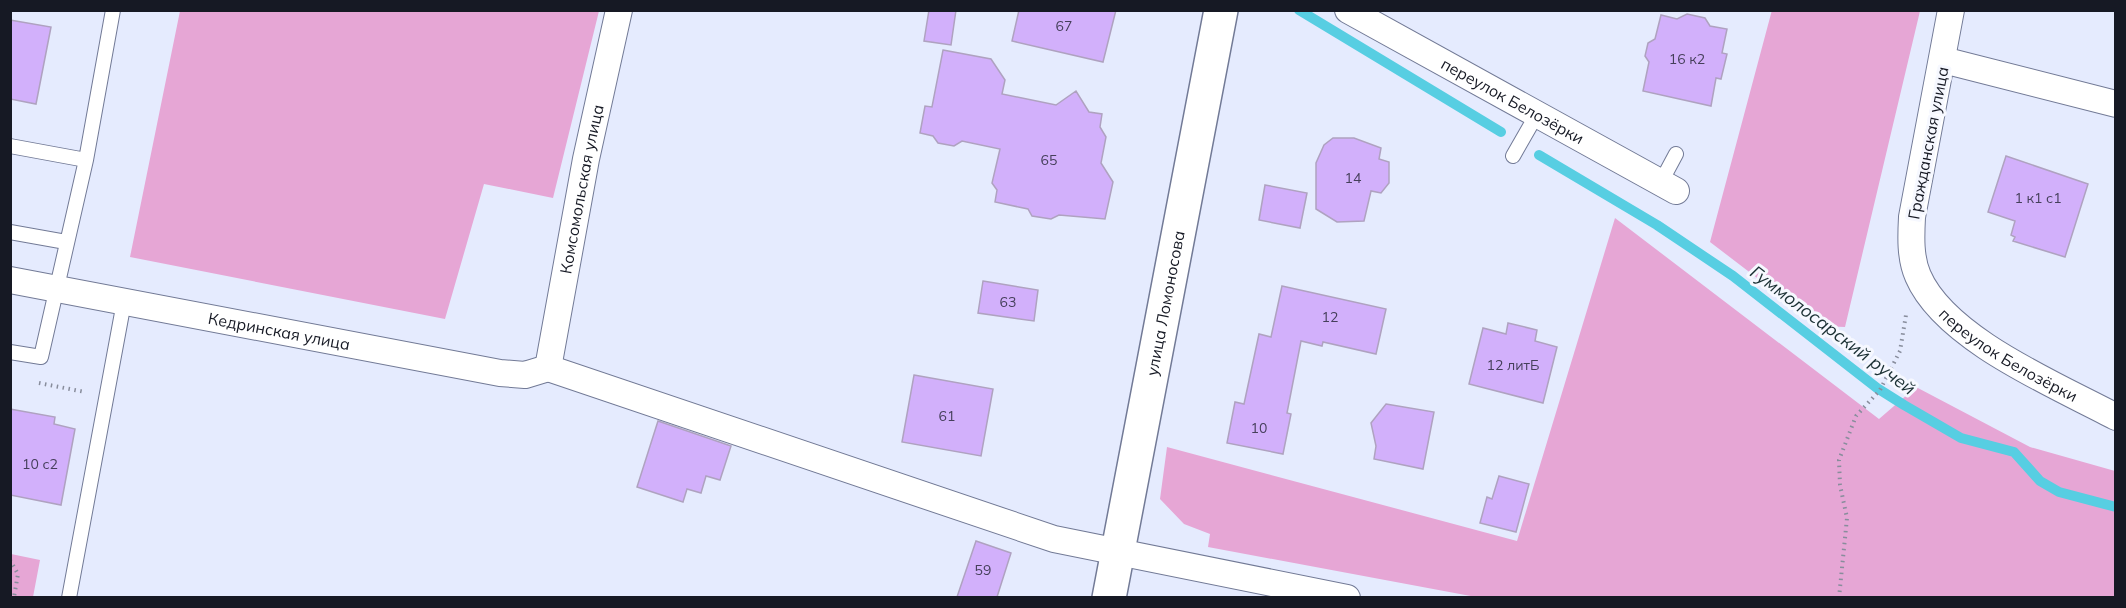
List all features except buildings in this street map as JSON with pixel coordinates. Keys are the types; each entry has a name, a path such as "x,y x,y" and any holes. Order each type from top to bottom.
{"street":[{"name":"Комсомольская улица","path":"548,368 586,159 619,10"},
{"name":"улица Ломоносова","path":"1109,597 1221,10"},
{"name":"переулок Белозёрки","path":"1348,10 1668,187"},
{"name":"Гражданская улица","path":"1917,275 1912,250 1912,217 1952,10"},
{"path":"1943,60 2115,104"},
{"name":"переулок Белозёрки","path":"1917,275 1935,304 1970,337 2115,417"},
{"name":"Кедринская улица","path":"10,280 500,373 525,375 548,368"},
{"path":"548,368 1054,538 1347,597"}],"lane":[{"path":"10,352 41,357 86,160 113,10"},
{"path":"1513,156 1537,114"},
{"path":"10,146 86,160"},
{"path":"1668,187 1676,154"},
{"path":"10,232 66,243"},
{"path":"69,597 124,302"}],"path":[{"path":"1839,597 1847,518 1840,485 1839,460 1856,416 1880,390 1900,351 1906,310 1917,275"},
{"path":"36,382 86,392"},
{"path":"10,560 18,574 14,597 10,596"}],"shaded area":[{"path":"180,10 599,11 553,198 484,184 445,319 130,257"},
{"path":"1772,10 1920,11 1845,327 1820,326 1710,242"},
{"path":"1615,218 1879,419 1916,387 2030,447 2115,471 2115,597 1476,597 1208,547 1210,534 1184,524 1160,499 1167,447 1517,541"},
{"path":"11,554 40,560 33,597 11,597"}],"waterway":[{"name":"Гуммолосарский ручей","path":"1299,10 1501,132"},
{"name":"Гуммолосарский ручей","path":"1539,155 1657,225 1733,276 1877,388 1904,405 1961,438 2014,452 2040,481 2059,492 2116,507"}]}
